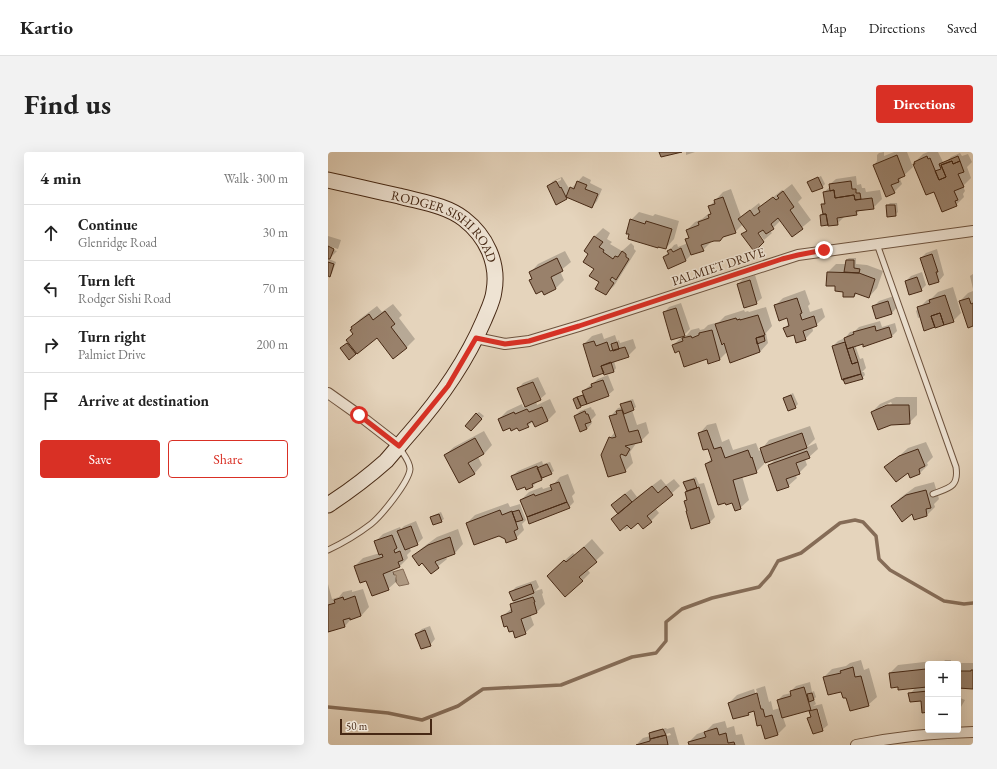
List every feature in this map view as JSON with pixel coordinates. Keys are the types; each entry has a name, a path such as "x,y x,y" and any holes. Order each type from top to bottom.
{"main road":[{"name":"RODGER SISHI ROAD","path":"328,180 432,204 452,212 464,219 481,236 489,249 494,266 495,280 493,297 476,338 448,386 386,460 366,478 328,505"}],"street":[{"name":"PALMIET DRIVE","path":"476,338 505,344 529,341 798,255 973,231"},
{"path":"328,393 399,446"},
{"path":"856,745 955,732 973,732"}],"lane":[{"path":"877,243 956,467 958,476 953,485 933,494"},
{"path":"328,550 372,523 398,494 407,480 410,469 409,463 399,446"}],"shaded area":[{"path":"403,569 409,584 399,586 396,582 396,575 394,575 393,572"}],"building":[{"path":"659,152 682,152 661,157"},
{"path":"897,155 905,176 898,179 899,182 891,185 895,193 886,197 873,165"},
{"path":"927,156 928,159 930,158 939,180 946,177 941,165 952,161 953,164 960,161 964,172 958,174 964,187 954,191 958,200 955,201 957,206 942,212 934,192 926,195 913,164 915,164 914,162"},
{"path":"958,156 960,161 953,164 952,161 941,165 946,177 939,180 935,171 941,169 939,164"},
{"path":"818,177 823,188 812,192 807,182"},
{"path":"556,181 567,199 556,205 547,186"},
{"path":"577,181 587,185 585,189 598,194 592,208 566,197 570,187 574,189"},
{"path":"851,181 852,189 856,189 856,193 860,193 861,199 855,200 854,195 835,198 834,190 830,191 829,184"},
{"path":"834,190 835,198 854,195 855,200 872,198 874,209 856,211 857,215 837,218 838,225 828,226 826,214 823,214 821,204 825,204 823,192"},
{"path":"783,191 794,207 790,210 803,229 792,237 778,218 771,224 774,229 766,234 763,230 758,233 764,242 757,249 753,250 741,234 747,231 738,219 750,210 754,216 760,212 758,208 773,197 776,200 779,198 777,196"},
{"path":"723,197 736,233 723,237 720,241 714,241 701,245 704,251 691,255 685,239 689,238 686,230 699,225 698,222 709,218 708,215 711,214 708,206 715,204 714,200"},
{"path":"886,205 895,205 896,216 887,217"},
{"path":"826,214 828,225 821,226 820,215"},
{"path":"630,219 645,224 646,221 672,229 666,249 628,239 629,234 626,234"},
{"path":"594,236 603,242 599,247 604,250 603,252 613,259 615,256 618,257 622,251 629,259 616,280 612,277 610,280 614,283 606,295 595,289 599,282 589,276 594,269 583,262 588,254 584,251"},
{"path":"328,246 334,249 330,259 328,259"},
{"path":"681,248 686,261 668,269 663,257 669,254 667,251 671,249 673,252"},
{"path":"932,254 938,272 936,272 939,282 929,285 920,258"},
{"path":"557,258 563,271 551,277 556,289 544,295 542,291 536,294 529,280 532,279 529,272"},
{"path":"846,260 854,260 854,268 860,269 859,273 844,272"},
{"path":"328,262 334,264 330,277 328,276"},
{"path":"827,272 859,273 875,279 869,298 855,293 854,297 843,297 843,292 835,291 835,286 826,286"},
{"path":"917,277 922,291 909,295 905,281"},
{"path":"750,280 757,304 744,308 737,284"},
{"path":"945,295 954,322 944,325 940,313 931,316 935,327 924,331 917,307 930,303 929,300"},
{"path":"797,298 802,313 800,314 802,320 814,316 817,326 803,331 806,340 796,343 794,335 787,337 783,328 789,326 787,318 779,321 774,305"},
{"path":"969,298 971,304 973,303 973,326 968,328 959,301"},
{"path":"888,301 892,314 876,319 872,306"},
{"path":"676,308 685,336 671,340 663,312"},
{"path":"385,311 395,324 391,327 407,348 393,359 377,338 357,354 346,340 353,334 350,330 352,329 351,327 369,314 373,320"},
{"path":"940,313 944,325 935,328 931,316"},
{"path":"758,315 765,335 756,338 760,352 730,363 724,343 722,345 715,324 736,318 737,320 740,320"},
{"path":"875,326 876,331 889,327 892,337 863,347 863,344 847,349 844,338 854,334 853,332"},
{"path":"712,330 720,360 708,364 707,359 684,367 679,351 675,353 672,345 683,341 682,338 691,336 692,338 699,335 699,333"},
{"path":"764,336 765,341 757,344 756,338"},
{"path":"594,341 596,346 607,342 610,351 625,347 629,357 601,366 604,373 593,377 583,344"},
{"path":"617,342 619,349 613,351 611,344"},
{"path":"845,342 852,364 858,362 861,374 842,380 832,346"},
{"path":"347,343 356,354 349,360 340,348"},
{"path":"853,347 858,362 852,364 847,349"},
{"path":"611,362 614,372 604,375 601,366"},
{"path":"861,374 863,379 845,384 843,379"},
{"path":"603,380 609,396 587,404 582,391 592,387 591,384"},
{"path":"533,382 541,400 525,407 517,388"},
{"path":"583,395 587,404 581,406 577,397"},
{"path":"791,395 796,408 788,411 783,398"},
{"path":"577,397 581,407 577,409 573,399"},
{"path":"631,401 634,410 624,414 620,404"},
{"path":"887,405 909,405 910,424 891,425 878,430 871,412"},
{"path":"542,407 548,421 535,427 532,421 527,424 529,427 519,431 517,428 511,431 510,428 503,431 498,419 514,412 515,414 527,409 529,412"},
{"path":"622,410 629,432 638,430 642,442 625,446 630,449 626,456 621,454 620,456 626,472 608,477 601,455 609,437 616,437 609,416 617,414 616,411"},
{"path":"585,411 591,422 585,424 587,429 580,432 574,416"},
{"path":"476,413 482,419 471,431 465,426"},
{"path":"707,430 714,449 721,447 725,458 748,450 751,458 752,457 757,473 733,480 741,509 735,511 732,503 718,505 705,464 712,461 708,449 703,450 698,433"},
{"path":"802,433 807,448 765,463 760,448"},
{"path":"475,438 484,454 468,463 475,474 459,483 444,455"},
{"path":"918,449 925,466 919,469 920,474 910,478 908,473 896,482 884,467 899,456"},
{"path":"807,451 810,458 796,463 800,474 786,479 789,487 777,491 768,465"},
{"path":"547,464 552,474 542,478 537,468"},
{"path":"537,466 542,480 532,484 533,487 526,490 525,487 517,490 511,476"},
{"path":"694,479 697,488 687,491 683,482"},
{"path":"559,482 567,502 527,517 520,500 534,494 535,496 552,490 550,485"},
{"path":"652,486 658,493 666,486 673,495 647,516 652,522 643,529 638,523 631,529 627,525 620,531 611,519"},
{"path":"699,487 710,523 691,529 684,501 687,500 685,492"},
{"path":"926,490 931,508 926,509 927,516 914,520 912,514 902,522 891,506 906,495"},
{"path":"625,494 632,502 618,514 611,505"},
{"path":"567,502 570,508 529,524 527,517"},
{"path":"500,510 502,515 512,511 518,529 514,531 517,539 506,543 505,539 499,536 474,545 466,523"},
{"path":"519,510 523,520 516,522 512,512"},
{"path":"439,514 442,522 433,525 430,517"},
{"path":"411,526 418,545 405,550 397,531"},
{"path":"392,535 397,548 394,550 395,553 400,551 403,560 398,562 400,567 383,574 389,590 372,596 366,581 360,583 354,566 383,557 382,554 379,555 374,541"},
{"path":"450,537 455,554 436,561 435,562 439,568 431,574 422,563 419,566 412,556 428,545"},
{"path":"584,547 597,562 579,577 583,581 565,597 547,576 564,560 566,562"},
{"path":"531,584 534,593 513,601 509,592"},
{"path":"355,596 361,616 350,620 350,618 343,620 345,627 328,632 328,605 335,603 334,600 343,597 344,600"},
{"path":"533,597 537,613 521,619 526,634 515,638 513,631 509,632 507,626 504,627 501,616 512,612 510,604"},
{"path":"425,630 431,646 421,649 415,634"},
{"path":"853,667 855,677 861,676 869,706 850,711 846,698 843,698 841,692 828,695 823,677 841,673 840,671"},
{"path":"925,669 925,687 898,690 898,687 891,688 889,673"},
{"path":"973,670 973,689 961,688 961,671"},
{"path":"804,687 811,710 782,718 777,700 791,696 790,691"},
{"path":"925,691 925,712 922,713 921,701 910,702 908,693"},
{"path":"757,693 761,709 763,709 765,717 772,715 778,735 765,739 761,725 757,726 754,711 748,713 749,715 733,719 728,703"},
{"path":"812,693 814,700 809,702 807,694"},
{"path":"817,709 823,731 813,734 807,718 811,717 809,711"},
{"path":"717,728 719,735 726,733 728,743 734,742 735,745 689,745 688,742 706,737 704,732"},
{"path":"663,729 666,735 650,739 649,733"},
{"path":"666,735 668,745 636,745 650,741 650,739"}],"waterway":[{"path":"328,707 388,713 422,720 458,706 483,689 561,685 632,657 656,653 666,641 666,622 682,609 712,598 759,587 770,575 778,561 801,553 840,523 855,520 863,522 876,536 879,559 890,570 944,601 964,604 973,603"}],"route":[{"path":"359,415 399,446 448,386 476,338 505,344 529,341 782,259 824,250"}]}
